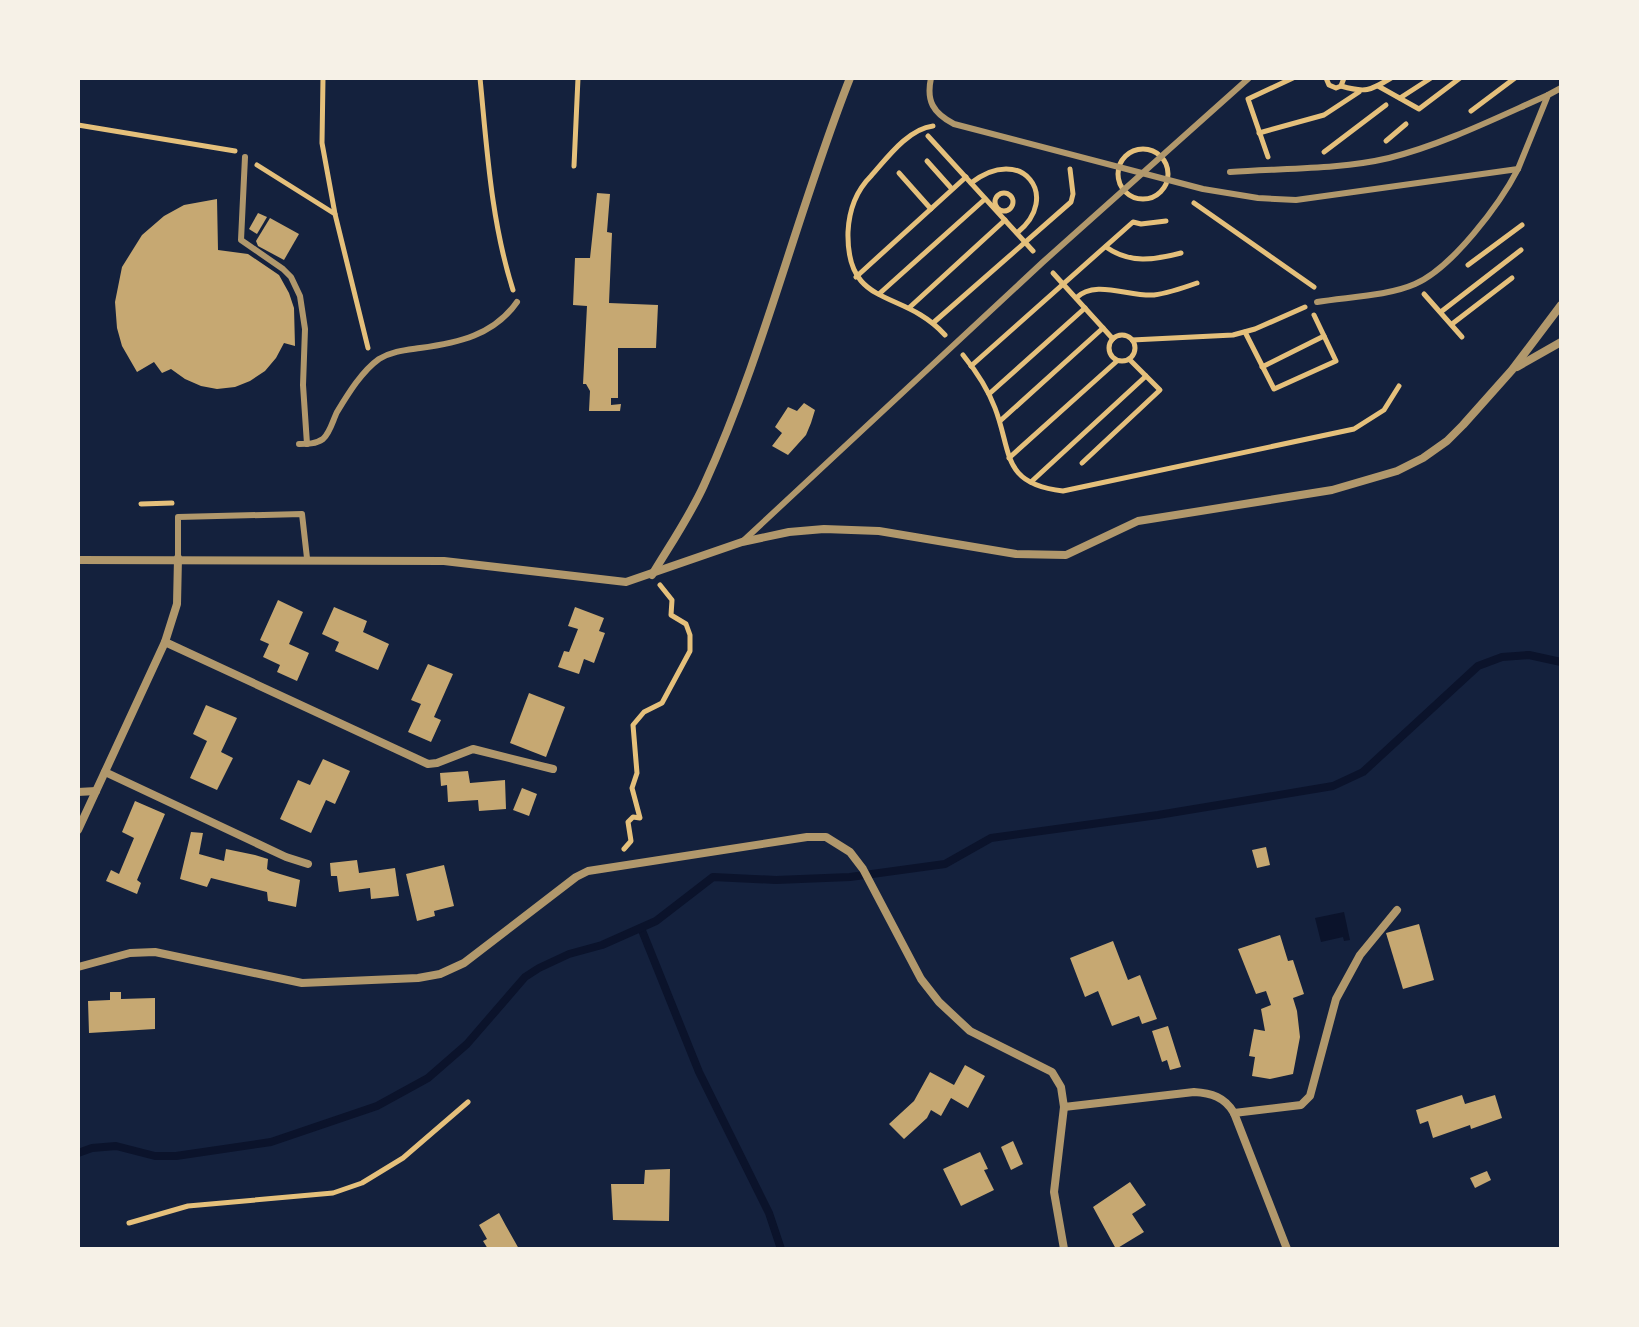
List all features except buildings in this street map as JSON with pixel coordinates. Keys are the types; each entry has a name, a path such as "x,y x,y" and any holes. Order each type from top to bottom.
{"street":[{"path":"652,575 705,483 764,331 832,123 850,78"},
{"path":"78,560 307,558 444,561 619,582 636,581 742,542 807,530 857,530 1016,554 1066,555 1138,521 1332,490 1397,471 1423,458 1447,441 1512,370 1561,305"},
{"path":"1512,370 1561,342"},
{"path":"78,830 165,642 177,604 178,558"},
{"path":"165,642 428,764 473,749 553,769"},
{"path":"105,772 286,857 308,864"},
{"path":"78,792 96,791"},
{"path":"78,967 130,953 155,952 302,983 418,978 440,974 464,963 588,871 807,837 826,837 850,852 863,869 913,966 939,1002 970,1031 1052,1072 1061,1087 1064,1107 1054,1192 1064,1249"},
{"path":"1234,1113 1301,1105 1310,1096 1336,999 1360,955 1397,910"},
{"path":"1064,1107 1194,1092 1220,1098 1234,1113 1287,1249"}],"lane":[{"path":"931,78 928,91 933,108 954,124 1141,175 1228,194 1296,200 1518,169"},
{"path":"742,542 1043,262 1249,78"},
{"path":"1230,172 1371,161 1419,149 1561,88"},
{"path":"1317,302 1415,284 1436,271 1500,202 1518,169 1548,95"},
{"path":"245,157 241,240 276,262 291,277 303,308 303,444 325,437 343,402 372,365 394,352 476,336 498,324 517,302"},
{"path":"178,558 178,517 302,514 307,558"}],"path":[{"path":"323,78 322,143 335,214 372,365"},
{"path":"480,78 500,250 517,302"},
{"path":"574,166 578,78"},
{"path":"1271,169 1248,99 1293,78"},
{"path":"1326,78 1331,87 1341,86 1359,92"},
{"path":"1341,86 1344,78"},
{"path":"1259,133 1324,115 1359,92 1391,78"},
{"path":"1400,98 1431,78"},
{"path":"1378,86 1419,109 1460,78"},
{"path":"1304,167 1386,105"},
{"path":"954,124 927,127 913,135 864,182 856,196 849,221 850,261 863,286 910,307 933,323 971,366 989,394 1009,458 1021,475 1031,482 1046,489 1063,491 1354,429 1384,410 1399,386"},
{"path":"78,125 232,150 335,214"},
{"path":"928,136 1113,339"},
{"path":"933,323 1071,202 1073,194 1069,173 1072,156"},
{"path":"927,161 952,189"},
{"path":"971,183 984,172 995,168 1007,167 1028,178 1037,200 1035,212 1030,223 1017,233"},
{"path":"899,173 931,209"},
{"path":"856,277 966,177"},
{"path":"1174,182 1202,210 1308,284 1337,299"},
{"path":"879,294 985,199"},
{"path":"910,307 1005,220"},
{"path":"971,366 1133,222 1166,221"},
{"path":"1463,269 1522,225"},
{"path":"1106,247 1128,259 1159,259 1181,253"},
{"path":"1442,311 1521,250"},
{"path":"1452,324 1512,278"},
{"path":"1076,298 1089,289 1154,295 1197,283"},
{"path":"1415,284 1462,337"},
{"path":"1117,361 1109,351 1113,339 1121,335 1132,340 1205,338 1245,332 1309,305 1336,361 1274,389 1245,332"},
{"path":"989,394 1085,308"},
{"path":"999,421 1103,328"},
{"path":"1262,367 1324,336"},
{"path":"1130,360 1136,348 1132,340"},
{"path":"1009,458 1117,361 1130,360 1160,390 1082,463"},
{"path":"1031,482 1146,376"},
{"path":"141,504 178,503"},
{"path":"608,869 631,841 628,822 633,817 640,818 632,788 637,773 633,725 644,712 662,703 690,651 686,624 671,615 672,600 652,575"},
{"path":"129,1223 188,1206 310,1196 347,1188 380,1174 403,1158 468,1102"}],"water":[{"path":"1344,912 1350,940 1344,941 1343,937 1321,942 1315,918"}],"waterway":[{"path":"78,1153 116,1146 155,1156 176,1156 271,1142 377,1106 428,1078 467,1044 525,977 569,954 602,945 656,921 713,877 776,880 850,877 945,864 991,838 1333,786 1363,772 1478,666 1502,657 1529,655 1561,662"},
{"path":"641,928 699,1072 769,1213 781,1249"}]}
